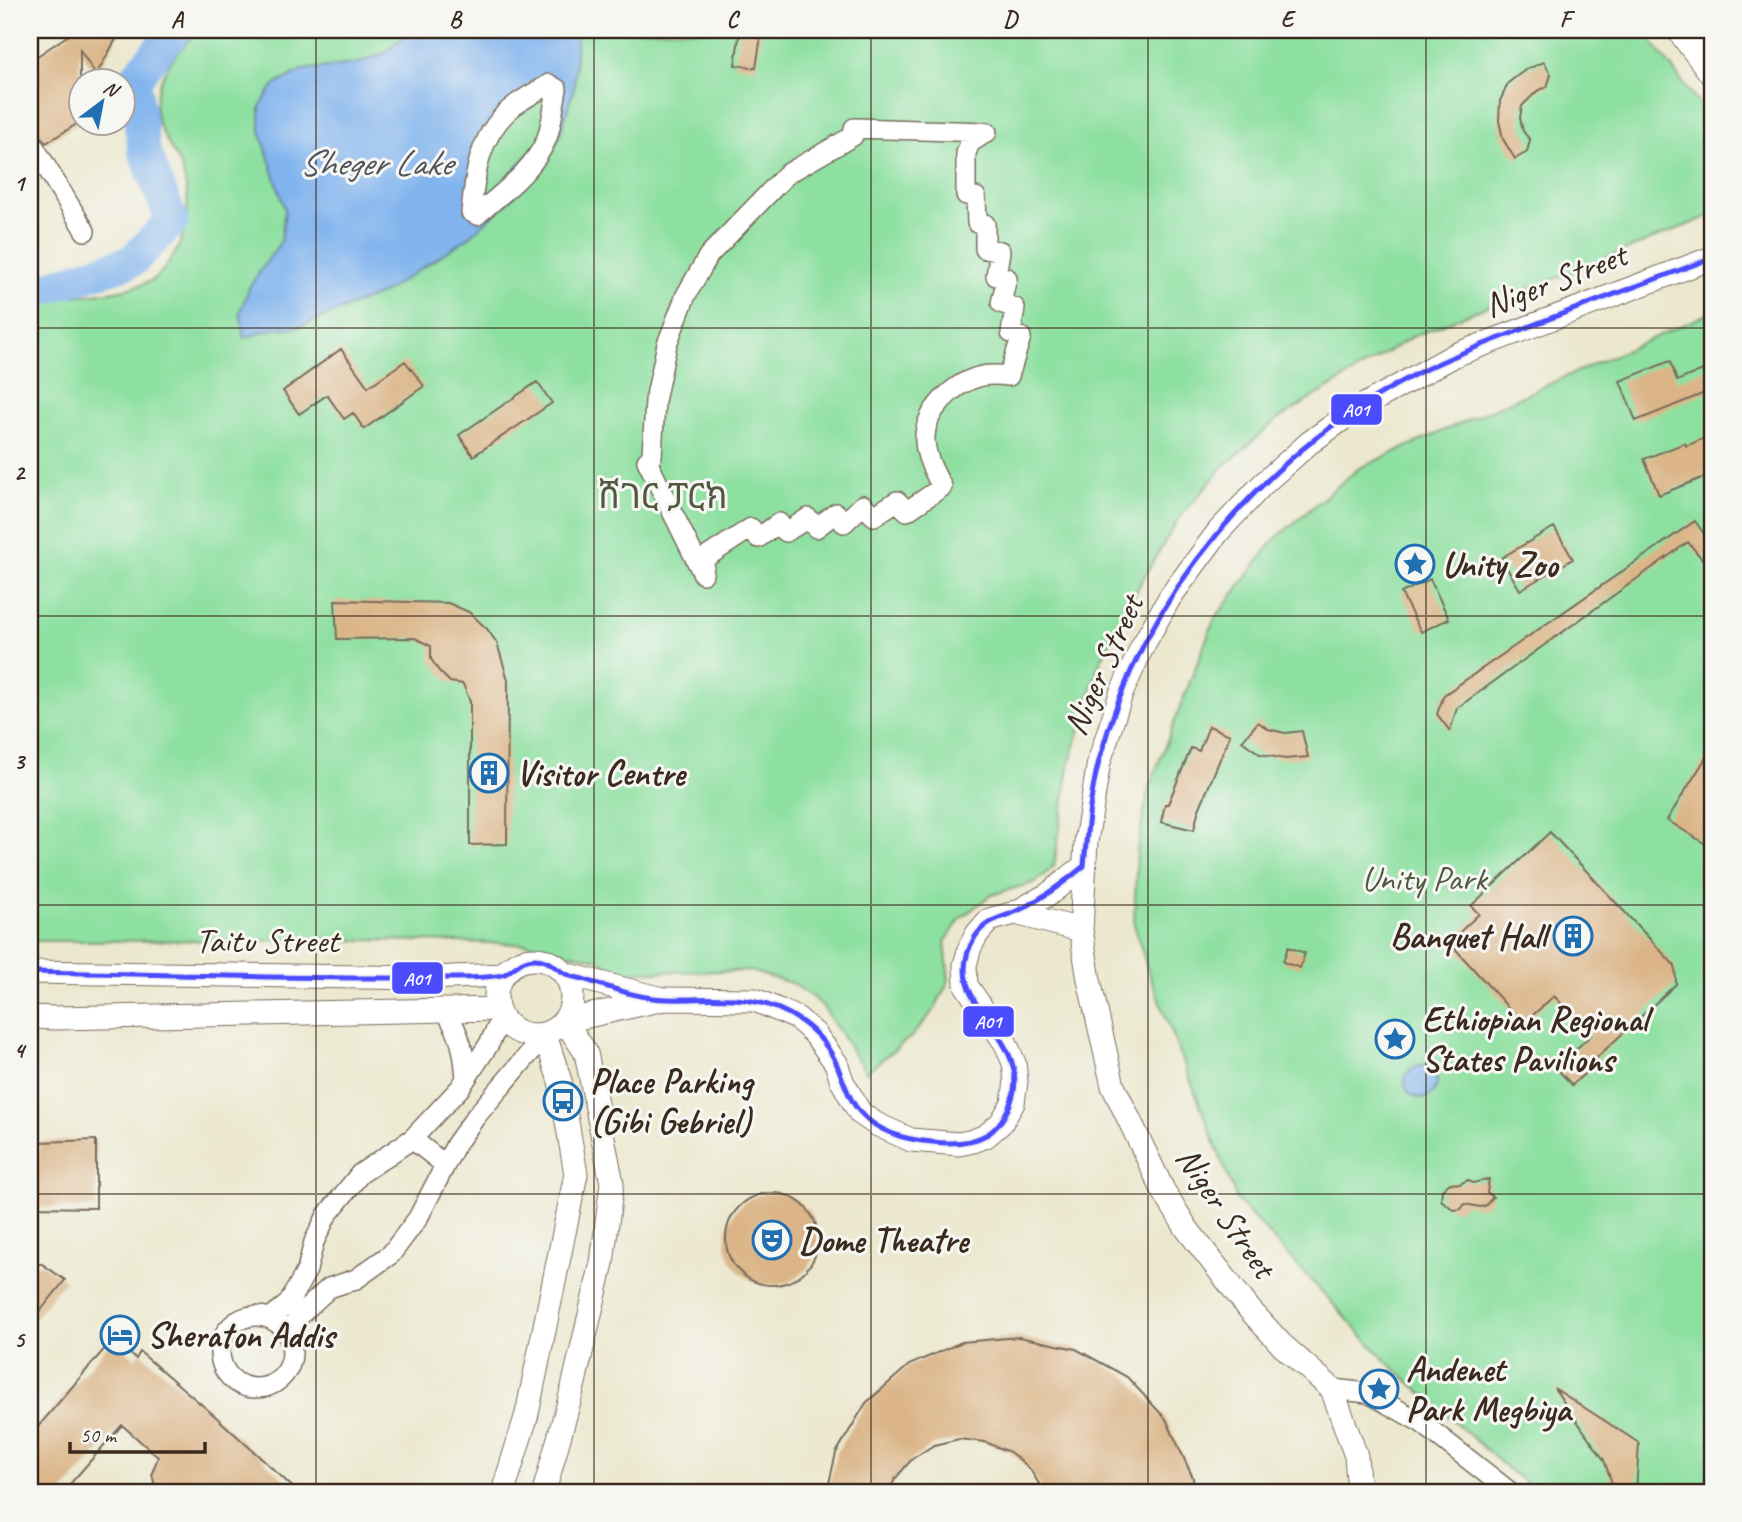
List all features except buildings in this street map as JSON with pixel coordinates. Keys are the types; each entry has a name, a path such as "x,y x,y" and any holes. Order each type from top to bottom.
{"main road":[{"path":"1678,30 1712,75"},
{"path":"1707,30 1712,37"},
{"name":"Niger Street","path":"1359,1492 1356,1456 1332,1389 1282,1345 1250,1310 1187,1230 1163,1190 1113,1086 1089,980 1081,930 1084,866 1099,762 1121,694 1170,597 1218,532 1263,484 1309,443 1352,412 1455,355 1712,258"},
{"path":"565,1021 664,999 755,1000 777,1007 797,1018 820,1040 836,1063 842,1081 860,1113 876,1124 911,1140 959,1144 973,1141 986,1136 1001,1123 1013,1104 1016,1081 1014,1063 1006,1044 966,985 965,965 970,947 989,920 1015,913 1049,894 1084,866"},
{"path":"1015,913 1081,930"},
{"path":"545,960 556,965 565,974 571,985 573,998 565,1021 556,1029 545,1035 520,1033 500,1013 496,995 503,975 520,962 545,960"},
{"name":"Taitu Street","path":"30,972 429,978 503,975"},
{"path":"565,974 664,999"},
{"path":"30,1017 500,1013"},
{"path":"544,1492 603,1263 612,1183 586,1053 565,1021"},
{"path":"503,1492 527,1414 576,1174 560,1081 545,1035"}],"street":[{"path":"549,84 557,89 547,138 528,169 477,215 471,212 475,169 488,138 508,111 549,84"},
{"path":"854,128 987,131 970,143 966,153 966,195 976,197 977,223 985,224 985,249 1000,251 996,276 1007,278 1001,303 1014,308 1011,333 1021,337 1009,376 985,375 966,381 945,397 933,413 925,438 929,462 942,487 907,511 897,501 874,516 863,505 844,523 836,513 816,528 808,518 786,532 779,523 758,538 751,528 705,558 703,574 647,461 652,456 655,401 667,344 686,295 709,255 787,174 853,136 854,128"},
{"path":"30,139 85,231"},
{"path":"446,1012 458,1030 464,1051 466,1079"},
{"path":"270,1318 288,1304 307,1270 314,1242 327,1215 360,1174 412,1139 466,1079 489,1044 500,1013"},
{"path":"288,1333 302,1313 329,1289 356,1279 391,1254 418,1217 444,1164 477,1115 545,1035"},
{"path":"412,1139 444,1164"},
{"path":"307,1270 329,1289"},
{"path":"254,1315 270,1318 288,1333 293,1352 290,1364 283,1377 273,1384 261,1388 248,1387 236,1382 224,1367 220,1355 223,1335 231,1325 242,1318 254,1315"},
{"path":"1332,1389 1368,1393 1422,1423 1510,1492"}],"green space":[{"name":"ሸገር ፓርክ","path":"205,30 1643,30 1712,121 1712,215 1414,336 1278,419 1222,468 1179,518 1141,582 1099,664 1069,766 1054,866 1036,882 991,895 961,918 945,942 949,980 934,1010 912,1036 866,1072 821,1004 794,984 750,971 618,972 597,959 528,944 384,940 30,941 30,300 138,286 154,279 175,253 186,223 187,191 182,170 157,120 156,100 158,88 169,64 186,44"},
{"name":"Unity Park","path":"1712,312 1712,1492 1539,1492 1509,1470 1386,1361 1237,1200 1148,971 1134,924 1137,851 1148,790 1214,620 1275,539 1359,468"}],"water":[{"name":"Sheger Lake","path":"412,30 577,30 574,88 559,138 525,186 468,238 383,293 299,327 273,329 244,338 240,312 250,286 281,241 285,209 260,130 260,107 273,86 302,70 355,64 383,54","holes":["549,84 546,138 471,213 488,138"]},
{"path":"1421,1066 1432,1071 1437,1082 1432,1093 1421,1098 1410,1093 1405,1082 1410,1071"}],"waterway":[{"path":"30,293 132,261 172,221 144,150 134,80 175,30"}],"transit line":[{"name":"A01","path":"30,972 468,978 499,976 526,960 540,959 570,976 636,995 657,999 720,998 765,1004 778,1009 802,1022 831,1052 847,1091 869,1121 894,1134 923,1141 953,1143 980,1138 1002,1120 1015,1084 1012,1061 976,1003 967,983 966,961 975,937 986,925 1034,902 1084,866 1096,774 1119,700 1146,641 1179,586 1217,534 1261,487 1309,444 1361,406 1416,374 1442,361 1712,258"}],"place":[{"name":"Unity Zoo","path":"1415,564"},
{"name":"Visitor Centre","path":"489,773"},
{"name":"Banquet Hall","path":"1573,936"},
{"name":"Ethiopian Regional States Pavilions","path":"1395,1039"},
{"name":"Place Parking (Gibi Gebriel)","path":"563,1101"},
{"name":"Dome Theatre","path":"772,1240"},
{"name":"Sheraton Addis","path":"120,1335"},
{"name":"Andenet Park Megbiya","path":"1379,1389"}]}
